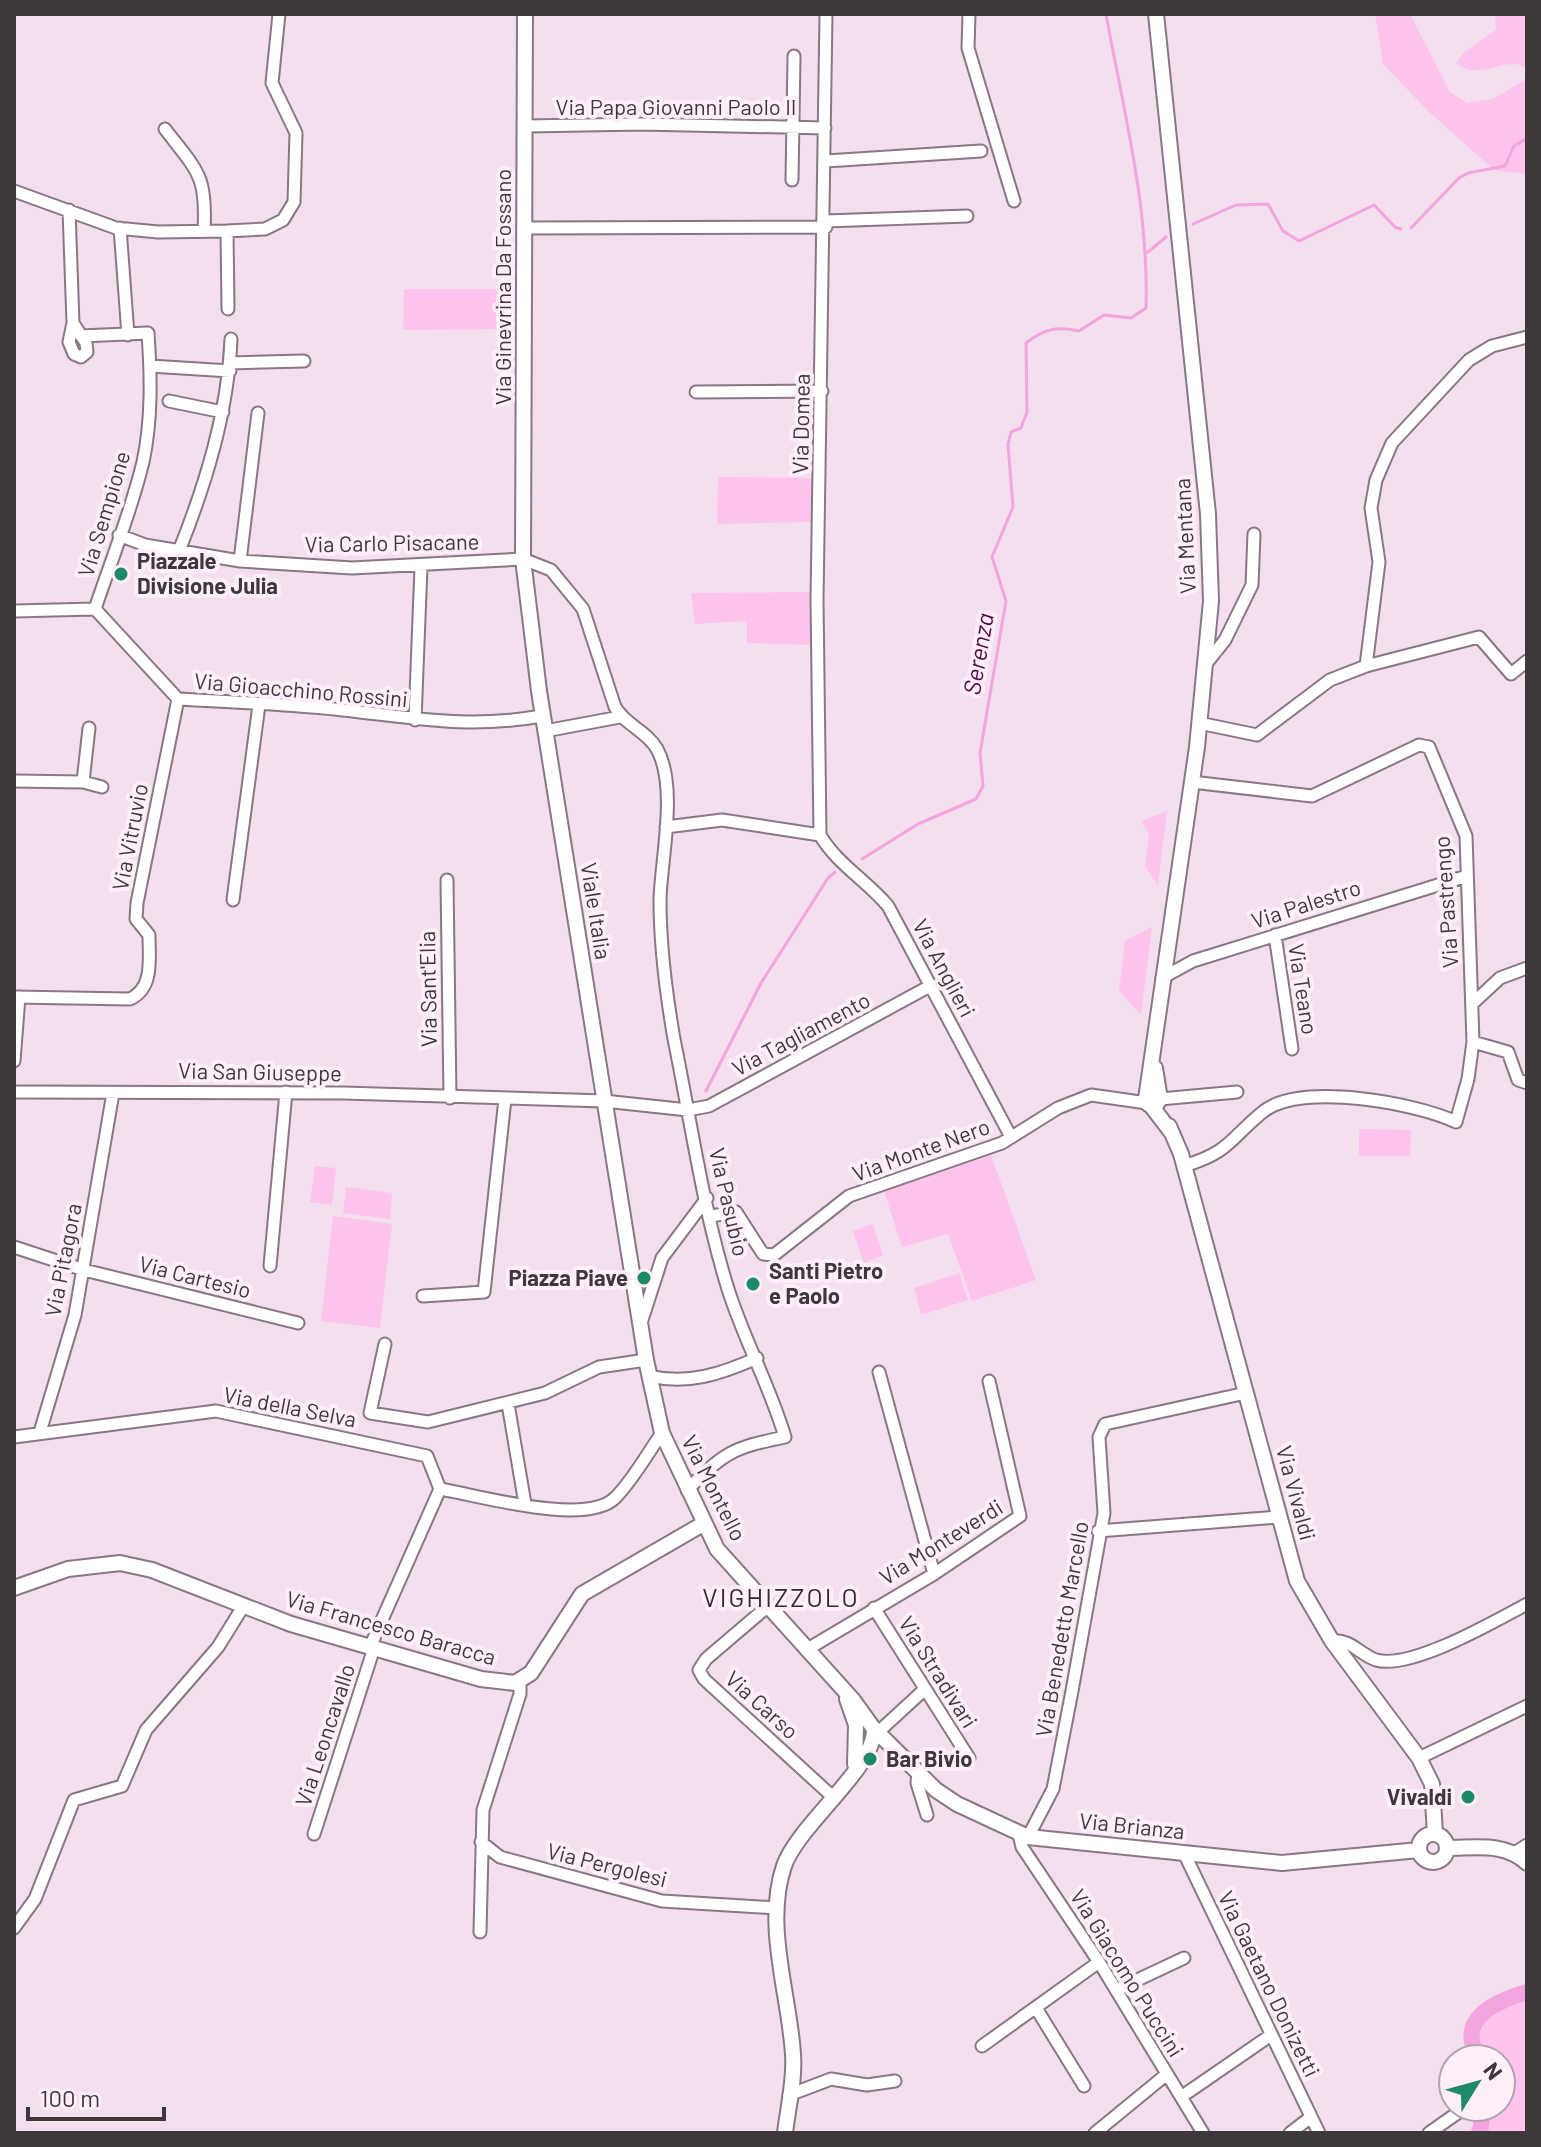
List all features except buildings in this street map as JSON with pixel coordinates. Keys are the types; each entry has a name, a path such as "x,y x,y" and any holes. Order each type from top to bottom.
{"street":[{"path":"14,191 120,228 227,231 274,226 290,212 294,202 296,133 272,83 279,14"},
{"name":"Via Ginevrina Da Fossano","path":"523,559 525,14"},
{"name":"Via Domea","path":"820,835 817,600 826,224 826,14"},
{"path":"969,14 968,48 1014,201"},
{"name":"Via Mentana","path":"1153,1099 1153,1054 1192,782 1211,601 1208,514 1156,14"},
{"path":"792,180 794,56"},
{"name":"Via Papa Giovanni Paolo II","path":"526,126 642,124 825,128"},
{"path":"165,129 197,171 206,194 204,231"},
{"path":"826,161 981,151"},
{"path":"69,210 73,323 69,342 74,354 81,357 87,352 73,323"},
{"path":"525,228 826,224 967,216"},
{"path":"81,336 128,335 120,228"},
{"path":"227,231 228,309"},
{"name":"Via Sempione","path":"95,609 143,463 151,406 148,333 128,335"},
{"path":"1366,666 1379,562 1371,508 1376,480 1392,443 1469,360 1492,346 1527,337"},
{"path":"179,551 206,475 223,412 231,339"},
{"path":"150,366 230,367 304,361"},
{"path":"696,392 822,391"},
{"path":"169,401 223,412"},
{"path":"240,561 258,413"},
{"path":"1205,666 1225,640 1252,585 1254,534"},
{"name":"Via Carlo Pisacane","path":"119,535 145,545 240,561 352,568 421,567 523,559"},
{"path":"523,559 551,570 583,609 620,717"},
{"name":"Viale Italia","path":"523,559 544,724 640,1327"},
{"path":"415,720 421,567"},
{"path":"14,611 95,609"},
{"name":"Via Gioacchino Rossini","path":"95,609 178,699 450,725 544,724 620,717"},
{"path":"1199,723 1257,735 1330,680 1366,666 1479,637 1511,674 1527,661"},
{"name":"Via Vitruvio","path":"17,997 130,999 141,993 146,985 149,935 136,919 137,903 178,699"},
{"path":"233,900 259,705"},
{"name":"Via Pasubio","path":"620,717 648,738 658,751 665,787 666,827 660,898 661,952 688,1110 728,1290 757,1358 785,1437 737,1447 721,1456 687,1490"},
{"path":"83,782 89,728"},
{"name":"Via Pastrengo","path":"1192,782 1312,796 1419,745 1429,747 1466,836 1472,1004"},
{"path":"14,781 83,782 102,787"},
{"path":"666,827 722,820 820,835"},
{"name":"Via Anglieri","path":"820,835 834,857 873,888 888,906 1011,1137"},
{"name":"Via Palestro","path":"1162,978 1193,961 1467,876"},
{"name":"Via Sant'Elia","path":"447,880 450,1098"},
{"name":"Via Teano","path":"1275,935 1292,1049"},
{"name":"Via Pastrengo","path":"1472,1004 1500,978 1527,968"},
{"name":"Via Tagliamento","path":"688,1110 709,1106 930,986"},
{"path":"14,1061 17,997"},
{"path":"1184,1166 1216,1156 1266,1110 1286,1102 1355,1097 1430,1110 1456,1122 1468,1079 1473,1042 1472,1004"},
{"path":"1473,1042 1508,1052 1518,1080 1527,1083"},
{"name":"Via San Giuseppe","path":"14,1092 286,1092 604,1101 688,1110"},
{"path":"270,1266 286,1092"},
{"name":"Via Monte Nero","path":"711,1216 736,1212 763,1254 774,1255 849,1196 1011,1137 1058,1108 1091,1095 1129,1101 1237,1092"},
{"name":"Via Pitagora","path":"40,1432 69,1338 84,1270 113,1093"},
{"path":"423,1296 484,1292 505,1099"},
{"name":"Via Vivaldi","path":"1153,1099 1172,1133 1184,1166 1297,1581 1332,1641 1419,1758 1432,1784 1435,1834"},
{"path":"385,1344 370,1413 428,1422 545,1393 599,1367 646,1360 640,1327 662,1258 707,1198"},
{"name":"Via Cartesio","path":"14,1247 84,1270 298,1323"},
{"path":"649,1376 704,1378 757,1358"},
{"name":"Via Montello","path":"646,1360 662,1433 703,1524 732,1568 841,1688 872,1733"},
{"path":"879,1372 934,1574"},
{"name":"Via Monteverdi","path":"806,1650 934,1574 1020,1516 989,1381"},
{"name":"Via Benedetto Marcello","path":"1024,1836 1053,1789 1098,1531 1104,1513 1099,1437 1105,1424 1246,1393"},
{"path":"508,1404 525,1504"},
{"name":"Via della Selva","path":"14,1437 216,1411 427,1456 440,1489"},
{"path":"440,1489 525,1504 587,1509 613,1501 662,1433"},
{"name":"Via Leoncavallo","path":"314,1834 372,1647 440,1489"},
{"path":"1098,1531 1279,1517"},
{"name":"Via Francesco Baracca","path":"14,1588 68,1569 120,1563 152,1570 291,1624 481,1679 520,1682 531,1673 582,1594 703,1524"},
{"path":"1332,1641 1343,1640 1378,1660 1404,1658 1446,1645 1527,1604"},
{"path":"14,1928 35,1899 74,1800 122,1786 146,1730 218,1647 244,1605"},
{"name":"Via Carso","path":"767,1607 706,1659 699,1670 704,1679 834,1798"},
{"name":"Via Stradivari","path":"874,1608 969,1758"},
{"path":"480,1932 483,1916 483,1810 520,1694 520,1682"},
{"path":"785,2132 793,2053 777,1908 785,1864 853,1771 872,1733 925,1689"},
{"path":"1419,1758 1527,1706"},
{"name":"Via Brianza","path":"872,1733 957,1804 1024,1836 1282,1863 1419,1850"},
{"path":"918,1772 917,1783 927,1815"},
{"path":"1435,1834 1442,1838 1447,1848 1443,1859 1436,1862 1425,1860 1419,1850 1425,1837 1435,1834"},
{"name":"Via Giacomo Puccini","path":"1024,1836 1022,1847 1099,1962 1203,2133"},
{"name":"Via Pergolesi","path":"481,1842 500,1857 662,1901 777,1908"},
{"path":"1447,1848 1521,1848 1527,1863"},
{"name":"Via Gaetano Donizetti","path":"1184,1853 1319,2133"},
{"path":"1116,1990 1184,1958"},
{"path":"982,2046 1099,1962"},
{"path":"1036,2008 1084,2086"},
{"path":"1181,2097 1271,2035"},
{"path":"1095,2133 1167,2074"},
{"path":"789,2095 831,2079 867,2085 895,2081"},
{"path":"1290,2133 1311,2117"}],"shaded area":[{"path":"1375,14 1410,14 1450,92 1467,103 1493,99 1527,79 1527,174 1494,170 1429,112 1383,64"},
{"path":"1495,14 1527,14 1527,68 1510,64 1474,70 1456,63 1463,53 1496,30"},
{"path":"404,289 506,289 506,329 403,330"},
{"path":"718,477 815,478 814,522 717,524"},
{"path":"810,592 813,645 747,643 747,621 695,624 691,593"},
{"path":"1167,811 1158,885 1145,867 1149,834 1142,821"},
{"path":"1152,927 1141,1015 1119,991 1125,941"},
{"path":"1359,1129 1411,1130 1410,1156 1359,1156"},
{"path":"991,1155 1036,1280 972,1301 948,1234 902,1247 884,1191"},
{"path":"315,1166 336,1168 332,1205 310,1202"},
{"path":"346,1187 392,1193 390,1219 343,1213"},
{"path":"333,1216 392,1224 380,1328 321,1321"},
{"path":"873,1224 883,1255 864,1263 853,1231"},
{"path":"959,1273 968,1300 921,1315 914,1288"},
{"path":"1527,1990 1527,2133 1469,2133 1474,2123 1517,2123 1517,2043 1466,2043 1467,2032 1489,2010"}],"waterway":[{"name":"Serenza","path":"862,859 918,824 976,799 983,786 980,753 1006,601 992,557 1013,507 1008,444 1011,432 1021,428 1027,412 1026,343 1051,330 1079,331 1104,315 1131,318 1146,308 1144,233 1106,14"},
{"name":"Serenza","path":"1411,228 1459,178 1468,173 1505,166 1514,146 1527,138"},
{"name":"Serenza","path":"1193,224 1236,205 1268,204 1283,231 1299,241 1374,205 1395,227 1401,229"},
{"name":"Serenza","path":"1148,252 1166,237"},
{"name":"Serenza","path":"706,1091 761,983 828,878 835,872"},
{"path":"1473,2043 1475,2023 1482,2014 1502,2001 1527,1992"},
{"path":"1480,2133 1481,2123"}],"place":[{"name":"Piazzale Divisione Julia","path":"121,574"},
{"name":"Piazza Piave","path":"644,1278"},
{"name":"Santi Pietro e Paolo","path":"753,1284"},
{"name":"Bar Bivio","path":"870,1759"},
{"name":"Vivaldi","path":"1468,1797"}],"district":[{"name":"VIGHIZZOLO","path":"781,1598"}]}
